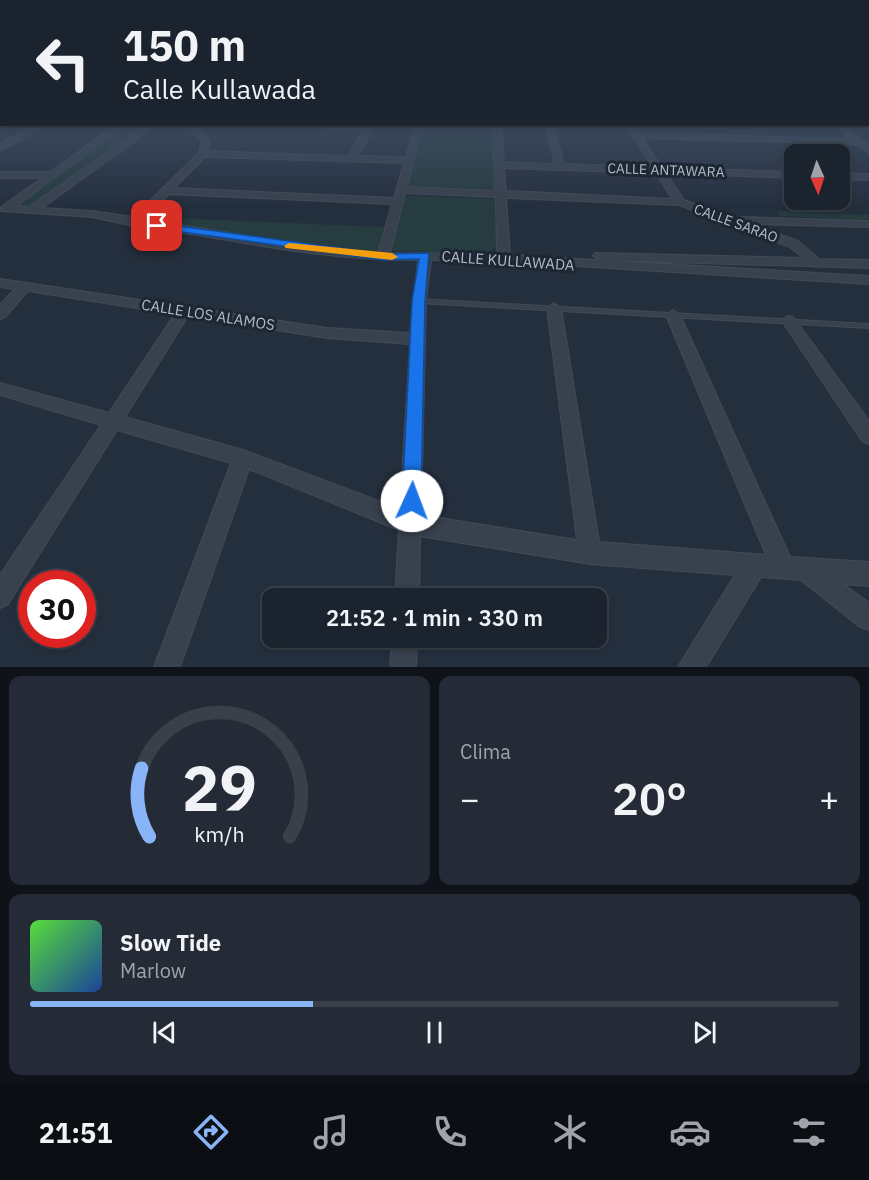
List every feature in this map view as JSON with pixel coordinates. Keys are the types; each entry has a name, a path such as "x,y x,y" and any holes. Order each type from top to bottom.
{"street":[{"path":"3,211 95,144"},
{"path":"32,210 125,144"},
{"path":"134,223 203,154 205,144"},
{"path":"352,158 360,144"},
{"path":"383,257 413,144"},
{"path":"499,144 503,256 869,264"},
{"path":"554,144 560,167"},
{"name":"CALLE SARAO","path":"641,144 680,202 794,244 837,279"},
{"path":"203,154 409,160"},
{"name":"CALLE ANTAWARA","path":"501,165 784,175"},
{"path":"0,175 53,175"},
{"path":"850,176 869,177"},
{"path":"167,190 399,196 500,195 680,202"},
{"name":"CALLE KULLAWADA","path":"3,211 32,210 92,214 134,223 383,257 503,256 869,280"},
{"path":"727,219 869,224"},
{"path":"408,588 419,301 425,256"},
{"name":"CALLE LOS ALAMOS","path":"0,283 327,333 418,339"},
{"path":"0,314 24,287"},
{"path":"554,308 590,553"},
{"path":"0,596 184,311"},
{"path":"673,315 794,568 869,618"},
{"path":"789,321 869,436"},
{"path":"0,389 243,458 411,524 590,553 869,574"},
{"path":"167,667 243,458"},
{"path":"691,667 755,565"},
{"path":"403,667 404,648"}],"lane":[{"path":"419,301 869,326"}],"green space":[{"path":"100,144 121,144 30,206 16,206"},
{"path":"418,144 496,144 497,190 406,186"},
{"path":"404,196 497,199 498,247 485,253 391,251"},
{"path":"776,211 869,215 869,220 780,216"},
{"path":"147,217 384,227 378,253 143,221"}],"slow traffic":[{"path":"289,246 392,257"}],"route":[{"path":"157,226 292,247 383,257 425,256 419,301 412,501"}]}
